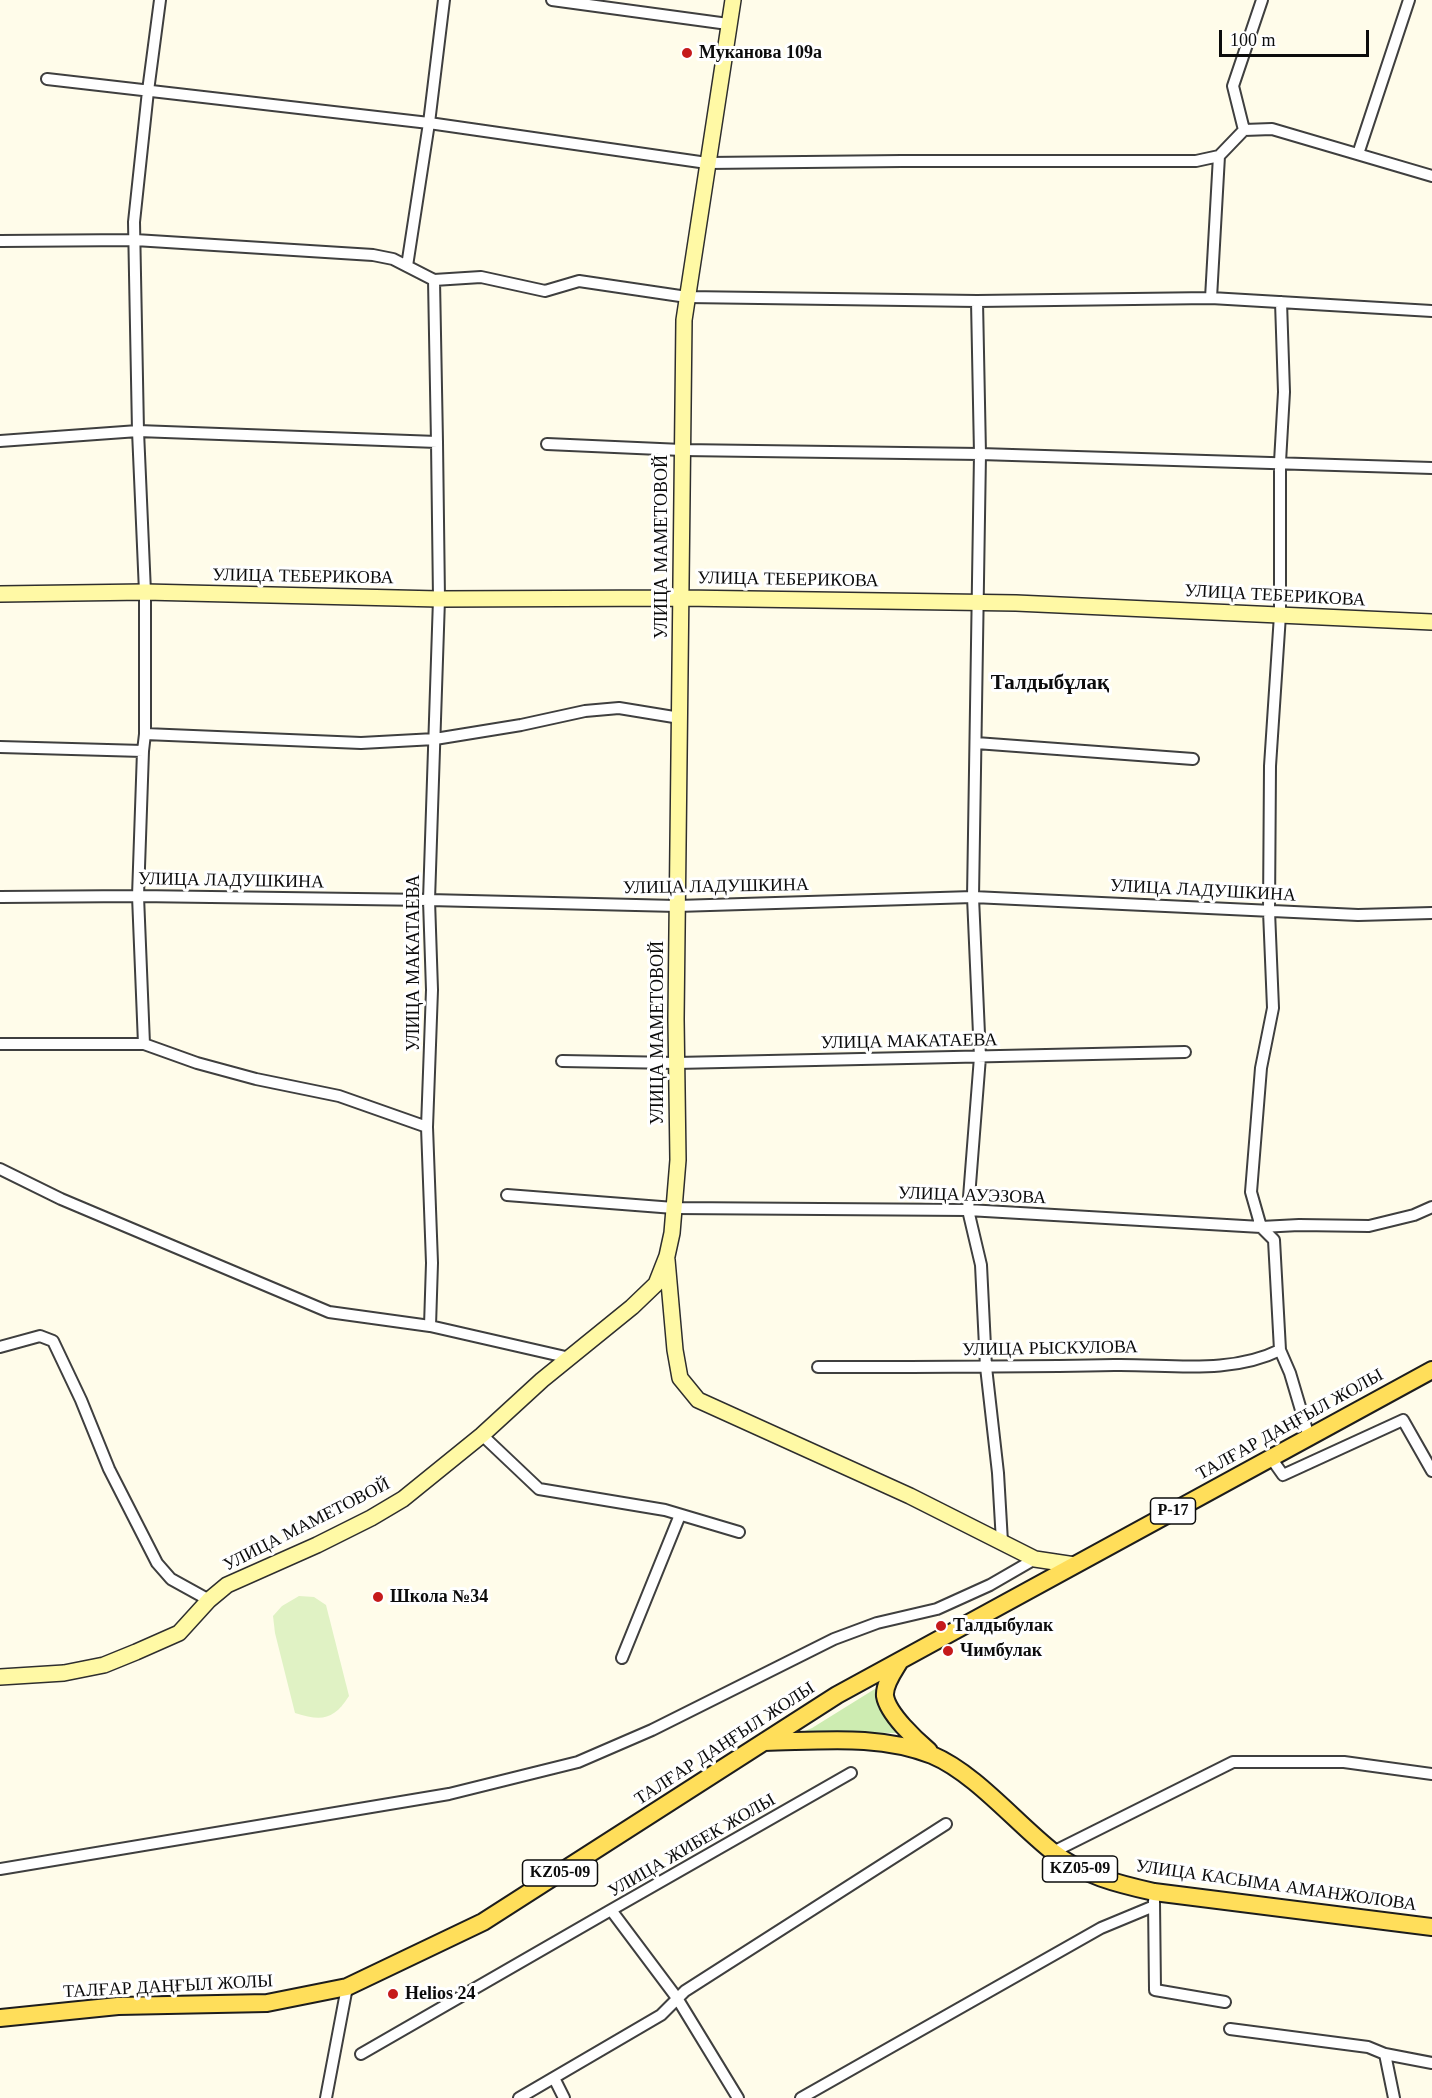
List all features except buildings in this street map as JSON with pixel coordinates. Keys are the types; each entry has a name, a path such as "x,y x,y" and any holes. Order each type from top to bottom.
{"main road":[{"name":"ТАЛҒАР ДАҢҒЫЛ ЖОЛЫ","path":"0,2018 118,2006 267,2003 347,1987 483,1922 837,1695 1432,1370"},
{"path":"900,1660 889,1679 885,1696 896,1718 934,1756"},
{"name":"УЛИЦА КАСЫМА АМАНЖОЛОВА","path":"764,1742 865,1740 899,1744 934,1756 959,1771 1053,1852 1072,1865 1154,1899 1432,1927"}],"street":[{"path":"144,1044 138,896 145,734 145,592 138,430 134,222 160,0"},
{"path":"407,267 429,123 444,0"},
{"path":"552,0 728,24"},
{"name":"УЛИЦА МАМЕТОВОЙ","path":"0,1677 64,1673 104,1665 179,1633 227,1585 317,1545 403,1499 482,1435 542,1380 632,1307 656,1284 667,1256 672,1233 678,1160 677,906 684,320 733,0"},
{"path":"1244,129 1233,86 1262,0"},
{"path":"1358,154 1409,0"},
{"path":"47,79 429,123 707,163 1196,161 1219,156 1244,129 1272,129 1432,176"},
{"path":"1211,298 1219,156"},
{"path":"0,241 135,240 373,255 393,260 434,280 481,277 545,291 579,281 687,297 977,301 1211,298 1432,311"},
{"name":"УЛИЦА МАКАТАЕВА","path":"430,1326 432,1263 427,1127 432,990 429,900 439,599 434,280"},
{"path":"977,301 980,454 974,897 980,1057 969,1210 981,1265 986,1367 998,1473 1002,1542"},
{"path":"1281,302 1284,392 1280,462 1280,615 1270,766 1269,911 1273,1008 1261,1068 1251,1192 1262,1227 1274,1239 1280,1350 1290,1373 1309,1437"},
{"path":"0,441 138,430 437,442"},
{"path":"547,444 682,450 980,454 1432,468"},
{"name":"УЛИЦА ТЕБЕРИКОВА","path":"0,594 145,592 439,599 682,598 978,602 1432,622"},
{"path":"145,734 361,743 435,739 521,725 585,711 619,708 680,718"},
{"path":"976,743 1193,759"},
{"path":"0,747 143,751"},
{"name":"УЛИЦА ЛАДУШКИНА","path":"0,897 138,896 677,906 974,897 1358,915 1432,913"},
{"path":"0,1044 144,1044 197,1063 256,1079 339,1095 427,1127"},
{"name":"УЛИЦА МАКАТАЕВА","path":"562,1061 676,1063 1185,1052"},
{"path":"0,1168 61,1199 329,1312 430,1326 570,1358"},
{"name":"УЛИЦА АУЭЗОВА","path":"507,1195 674,1208 969,1210 1262,1227 1369,1226 1414,1215 1432,1207"},
{"path":"667,1256 675,1350 680,1378 698,1400 910,1496 1035,1559 1075,1565"},
{"path":"0,1347 40,1336 53,1341 81,1400 109,1470 157,1563 171,1579 210,1600"},
{"name":"УЛИЦА РЫСКУЛОВА","path":"818,1367 1220,1366 1265,1357 1280,1350"},
{"path":"1271,1458 1282,1475 1403,1420 1432,1471"},
{"path":"482,1435 539,1490 627,1503 739,1532"},
{"path":"622,1658 680,1515"},
{"path":"0,1869 449,1794 578,1762 652,1730 834,1639 877,1623 937,1609 990,1585 1035,1559"},
{"path":"1053,1852 1233,1762 1344,1762 1432,1774"},
{"name":"УЛИЦА ЖИБЕК ЖОЛЫ","path":"738,2098 677,1998 611,1910 851,1773"},
{"path":"519,2098 661,2015 685,1991 946,1824"},
{"path":"801,2098 1154,1899 1155,1990 1225,2002"},
{"path":"361,2054 611,1910"},
{"path":"326,2098 347,1987"},
{"path":"1230,2029 1368,2047 1385,2054 1432,2063"},
{"path":"1385,2054 1394,2098"},
{"path":"554,2078 564,2098"}],"green space":[{"path":"299,1596 314,1597 326,1605 349,1696 337,1710 326,1717 319,1718 295,1713 275,1633 273,1616 282,1606"},
{"path":"878,1687 879,1709 897,1733 816,1732 790,1737 812,1728"}],"place":[{"name":"Муканова 109а","path":"687,53"},
{"name":"Школа №34","path":"378,1597"},
{"name":"Талдыбулак","path":"941,1626"},
{"name":"Чимбулак","path":"948,1651"},
{"name":"Helios 24","path":"393,1994"}],"district":[{"name":"Талдыбұлақ","path":"1050,684"}]}
